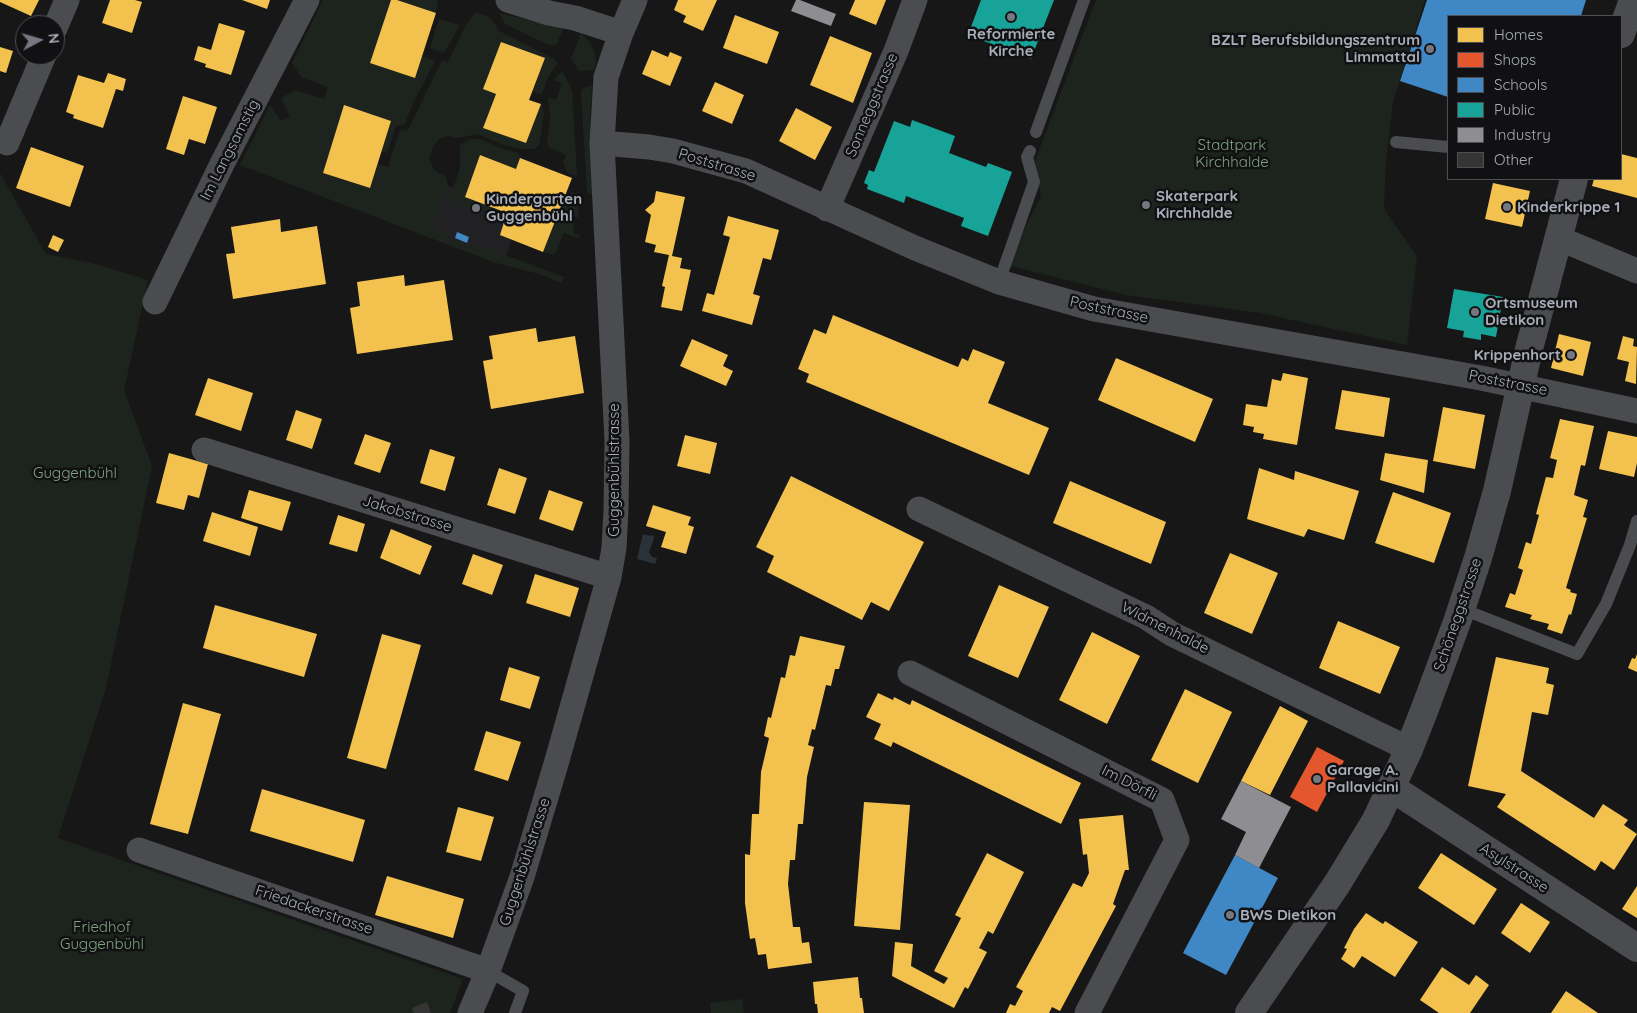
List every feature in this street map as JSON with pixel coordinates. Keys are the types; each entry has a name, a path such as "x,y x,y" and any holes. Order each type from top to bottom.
{"street":[{"path":"61,15 67,0"},
{"name":"Im Langsamstig","path":"155,302 223,162 307,0"},
{"path":"508,0 549,13 575,18 621,33"},
{"name":"Guggenbühlstrasse","path":"470,1013 488,971 522,877 609,577 614,548 617,440 602,143 606,77 635,0"},
{"name":"Sonneggstrasse","path":"827,209 896,51 915,0"},
{"path":"1622,31 1632,0"},
{"path":"7,143 40,65"},
{"name":"Poststrasse","path":"602,143 673,151 746,171 915,248 999,282 1094,309 1520,386 1637,410"},
{"name":"Schöneggstrasse","path":"1249,1013 1338,884 1376,820 1409,749 1462,609 1497,491 1520,386 1574,180"},
{"path":"1558,238 1637,271"},
{"name":"Jakobstrasse","path":"204,450 609,577"},
{"name":"Widmenhalde","path":"918,509 1146,617 1172,634 1409,749"},
{"name":"Im Dörfli","path":"910,672 1162,800 1177,840 1087,1013"},
{"name":"Asylstrasse","path":"1392,788 1637,948"},
{"name":"Friedackerstrasse","path":"139,850 488,971"}],"lane":[{"path":"1036,132 1084,0"},
{"path":"1396,142 1447,147"},
{"path":"999,282 1034,182 1028,157 1030,151"},
{"path":"1462,609 1577,654 1606,604 1630,545 1637,520"},
{"path":"488,971 523,991 515,1013"}],"shaded area":[{"name":"Kindergarten Guggenbühl","path":"476,165 531,186 539,165 562,174 563,200 543,252 512,240 504,261 389,217 408,171 466,192"},
{"path":"643,534 653,535 654,538 649,552 652,557 657,558 655,564 637,559"}],"green space":[{"path":"323,0 391,0 371,63 415,78 422,56 435,61 413,103 405,124 396,126 387,153 381,151 391,121 344,106 323,173 369,188 377,164 388,167 400,131 408,130 442,60 448,62 465,27 475,12 491,18 499,31 554,59 558,63 548,77 542,94 533,92 545,58 496,94 483,127 526,143 541,104 544,114 539,146 533,149 520,149 501,144 478,134 457,138 448,136 439,139 433,146 429,158 434,170 446,177 448,186 433,226 444,235 475,247 481,246 564,277 562,283 539,274 493,262 240,165 270,105 281,121 290,116 281,98 295,90 324,99 328,87 301,77 292,63"},
{"path":"397,0 438,0 436,13"},
{"name":"Stadtpark Kirchhalde","path":"1096,0 1425,0 1393,102 1386,163 1384,205 1386,212 1417,256 1407,345 1260,313 1126,295 1007,265 1041,196 1035,161"},
{"path":"499,13 564,28 556,45 549,45 505,24"},
{"path":"439,19 460,25 444,53 430,48"},
{"path":"581,33 594,50 596,60 594,70 579,71 571,59"},
{"path":"562,71 572,92 577,176 568,173 563,163 566,155 550,148 547,144 550,117 548,97 556,100 562,83 554,80"},
{"path":"592,86 590,117 594,195 587,192 581,92 583,88"},
{"path":"470,139 480,139 503,149 516,152 521,156 516,169 480,155 466,192 465,197 501,211 500,213 472,209 450,198 460,168 460,145"},
{"name":"Guggenbühl","path":"0,173 46,254 96,264 148,280 124,390 152,466 106,688 58,838 463,979 450,1013 0,1013"},
{"path":"570,193 578,193 579,217 573,217 574,234 579,234 580,239 564,233 554,255 543,252 563,200"},
{"path":"742,999 744,1013 711,1013 710,1003"}],"building: Homes":[{"path":"0,0 39,0 32,15 0,2"},
{"path":"110,0 135,0 142,2 132,33 102,23"},
{"path":"242,0 270,0 267,9"},
{"path":"391,0 397,0 436,13 415,78 370,63"},
{"path":"678,0 717,0 703,31 683,22 686,16 674,10"},
{"path":"855,0 886,0 876,25 849,14"},
{"path":"735,15 779,32 767,64 723,48"},
{"path":"219,23 245,31 231,75 205,67 206,64 194,60 198,46 211,50"},
{"path":"830,36 872,53 853,103 810,85"},
{"path":"501,42 545,58 529,100 541,104 526,143 483,128 496,94 483,89"},
{"path":"0,47 13,51 6,73 0,71"},
{"path":"652,50 668,57 670,52 682,57 670,86 642,74"},
{"path":"108,73 126,79 123,91 116,89 103,128 73,118 74,115 66,112 78,75 104,83"},
{"path":"715,82 744,95 732,124 702,111"},
{"path":"183,96 217,107 205,144 189,139 184,155 166,149"},
{"path":"344,105 391,121 370,188 323,173"},
{"path":"796,108 832,127 815,160 779,141"},
{"path":"31,147 84,166 70,207 16,188"},
{"path":"1622,154 1637,158 1637,198 1592,186 1594,180 1622,180"},
{"path":"480,155 516,169 520,158 572,178 543,252 500,235 507,213 465,197"},
{"name":"Kinderkrippe 1","path":"1493,183 1530,191 1522,227 1485,219"},
{"path":"656,191 685,197 672,256 682,258 680,268 691,270 682,311 661,307 665,287 662,286 669,255 654,252 656,245 645,242 651,215 645,210 654,202"},
{"path":"728,216 779,230 771,260 763,258 753,294 760,296 752,325 702,311 707,293 714,295 730,237 723,235"},
{"path":"280,219 281,232 317,226 326,284 233,299 226,254 235,253 231,227"},
{"path":"53,235 64,240 58,252 48,247"},
{"path":"404,275 405,286 444,280 453,340 357,354 350,308 360,306 357,282"},
{"path":"833,315 958,367 962,358 968,361 973,349 1005,362 988,403 1049,428 1029,475 806,382 809,374 798,369 814,329 826,334"},
{"path":"536,328 538,342 575,336 584,393 491,409 483,361 493,359 489,336"},
{"name":"Krippenhort","path":"1559,334 1591,342 1583,376 1551,368"},
{"path":"1623,336 1634,339 1633,346 1637,347 1636,384 1625,381 1629,362 1617,359"},
{"path":"692,339 728,355 723,366 733,371 726,386 680,366"},
{"path":"1116,358 1213,399 1195,442 1098,400"},
{"path":"1283,373 1308,378 1297,445 1263,439 1264,434 1253,432 1254,427 1243,425 1246,404 1267,407 1272,379 1281,381"},
{"path":"208,378 253,393 241,431 195,415"},
{"path":"1342,390 1390,398 1384,437 1335,429"},
{"path":"1443,407 1485,415 1475,469 1433,461"},
{"path":"296,410 322,419 312,449 286,440"},
{"path":"1560,419 1594,426 1585,466 1581,465 1574,495 1588,500 1583,517 1587,518 1566,588 1571,590 1570,592 1577,594 1571,615 1569,614 1562,634 1547,629 1549,624 1530,619 1532,615 1505,607 1510,593 1515,595 1523,570 1518,568 1526,542 1531,544 1539,515 1536,514 1546,477 1553,478 1557,460 1550,458"},
{"path":"1608,431 1637,437 1637,463 1634,477 1599,469"},
{"path":"365,434 391,443 380,473 354,464"},
{"path":"685,435 717,443 710,474 677,466"},
{"path":"430,449 455,457 445,491 420,483"},
{"path":"169,453 208,464 199,498 188,495 184,510 156,503"},
{"path":"1385,453 1428,460 1424,493 1380,480"},
{"path":"499,468 527,478 515,514 487,505"},
{"path":"1259,468 1294,480 1295,471 1359,491 1344,540 1308,529 1304,537 1247,519"},
{"path":"791,476 924,542 889,611 871,602 862,620 767,572 774,556 756,547"},
{"path":"1070,481 1166,522 1151,564 1053,523"},
{"path":"249,490 291,502 282,531 241,518"},
{"path":"549,490 583,502 573,531 539,519"},
{"path":"1393,492 1451,513 1434,563 1375,543"},
{"path":"653,505 691,517 688,525 694,527 686,554 661,547 666,532 646,526"},
{"path":"212,512 258,527 250,556 203,541"},
{"path":"338,515 365,524 357,552 329,544"},
{"path":"391,529 432,546 420,575 380,558"},
{"path":"1230,553 1278,573 1252,634 1204,613"},
{"path":"473,554 503,565 492,595 462,584"},
{"path":"535,574 579,588 570,617 526,603"},
{"path":"999,585 1049,607 1018,678 968,656"},
{"path":"215,605 317,634 304,677 203,648"},
{"path":"1338,621 1400,647 1380,694 1319,668"},
{"path":"1092,632 1140,656 1107,724 1059,700"},
{"path":"382,634 421,645 386,769 347,758"},
{"path":"800,636 845,646 839,669 835,669 831,686 826,685 815,730 812,729 808,745 814,747 807,777 803,824 798,824 795,860 790,860 788,884 793,927 800,927 802,943 809,942 812,963 768,969 766,954 758,955 755,938 750,939 745,903 745,854 750,855 752,814 759,814 761,772 769,738 764,736 768,717 771,718 781,677 785,678 790,655 795,656"},
{"path":"1637,654 1637,672 1628,668 1632,658 1635,659"},
{"path":"1496,657 1549,668 1546,683 1554,685 1548,715 1532,712 1521,771 1594,818 1603,804 1628,820 1624,825 1637,834 1614,870 1601,861 1595,871 1497,807 1506,794 1468,786"},
{"path":"509,667 540,677 530,709 500,700"},
{"path":"1185,689 1232,712 1198,783 1151,760"},
{"path":"878,693 893,700 894,697 910,705 912,700 1081,783 1061,824 893,742 891,747 874,739 881,724 866,717"},
{"path":"183,703 221,714 188,834 150,824"},
{"path":"1280,706 1308,721 1270,795 1241,781"},
{"path":"486,731 521,742 508,781 474,770"},
{"path":"262,789 365,820 353,862 250,831"},
{"path":"864,802 910,805 900,930 854,926"},
{"path":"458,807 494,817 481,861 446,852"},
{"path":"1123,815 1129,870 1125,870 1113,904 1116,906 1060,1011 1052,1007 1049,1013 1006,1013 1010,1004 1015,1006 1023,991 1016,987 1073,883 1082,887 1089,873 1087,854 1083,855 1079,819"},
{"path":"987,853 1024,872 993,934 988,931 979,948 987,952 968,989 965,987 954,1008 892,976 895,942 913,944 911,966 944,984 948,978 934,971 961,918 955,915"},
{"path":"1441,853 1497,889 1474,925 1418,888"},
{"path":"387,876 464,899 453,938 375,915"},
{"path":"1637,886 1637,918 1622,909"},
{"path":"1521,903 1550,922 1530,953 1501,933"},
{"path":"1366,913 1383,924 1385,921 1418,942 1395,977 1362,956 1354,968 1341,959 1347,949 1344,948 1354,929"},
{"path":"1442,967 1469,985 1476,975 1489,985 1470,1013 1439,1013 1420,1000"},
{"path":"858,977 864,1013 818,1013 817,1004 815,1004 813,982"},
{"path":"1566,991 1598,1013 1551,1013"}],"building: Shops":[{"name":"Garage A. Pallavicini","path":"1317,747 1344,761 1317,812 1290,797"}],"building: Schools":[{"name":"BZLT Berufsbildungszentrum Limmattal","path":"1427,0 1586,0 1581,15 1447,15 1447,97 1400,81"},
{"path":"457,232 469,237 467,243 455,238"},
{"name":"BWS Dietikon","path":"1235,855 1278,878 1226,975 1183,953"}],"building: Public":[{"name":"Reformierte Kirche","path":"981,0 1054,0 1031,59 968,35"},
{"path":"912,120 955,136 949,153 986,167 988,163 1012,172 988,236 961,226 964,218 906,196 904,203 867,189 868,185 864,183 869,170 874,172 894,121 910,127"},
{"name":"Ortsmuseum Dietikon","path":"1454,289 1503,297 1496,337 1481,334 1481,340 1463,337 1464,331 1447,328"}],"building: Industry":[{"path":"796,0 836,14 831,26 791,11"},
{"path":"1241,781 1291,807 1259,868 1235,855 1246,832 1221,819"}],"building: Other":[{"path":"427,1002 431,1013 414,1013 412,1008"}],"place":[{"name":"Reformierte Kirche","path":"1011,17"},
{"name":"BZLT Berufsbildungszentrum Limmattal","path":"1430,49"},
{"name":"Skaterpark Kirchhalde","path":"1146,205"},
{"name":"Kinderkrippe 1","path":"1507,207"},
{"name":"Kindergarten Guggenbühl","path":"476,208"},
{"name":"Ortsmuseum Dietikon","path":"1475,312"},
{"name":"Krippenhort","path":"1571,355"},
{"name":"Garage A. Pallavicini","path":"1317,779"},
{"name":"BWS Dietikon","path":"1230,915"}],"park label":[{"name":"Friedhof Guggenbühl","path":"102,936"}]}
